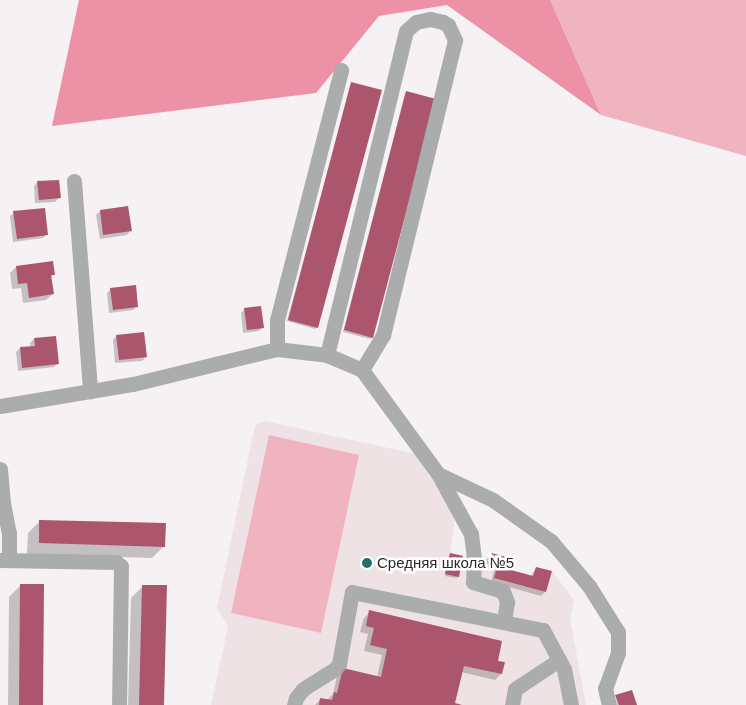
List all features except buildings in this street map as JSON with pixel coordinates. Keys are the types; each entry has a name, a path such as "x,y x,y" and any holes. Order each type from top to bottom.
{"street":[{"path":"327,355 406,31 416,22 430,19 443,22 448,25 455,40 383,335 362,370"},
{"path":"277,349 277,320 341,70"},
{"path":"74,181 90,390"},
{"path":"0,406 197,370 277,349 327,355 362,370 438,474 471,534 474,558 473,582 503,591 507,602 504,622"},
{"path":"0,469 3,503 9,533 5,560 116,562 121,566 119,705"},
{"path":"438,474 492,500 551,541 590,586 618,632 618,652 605,688 609,705"},
{"path":"294,705 296,698 303,689 334,670 339,664 352,592 543,630 564,669 571,705"},
{"path":"512,705 515,689 559,660"}],"shaded area":[{"path":"79,0 550,0 601,115 447,5 379,16 316,93 52,126"},
{"path":"550,0 746,0 746,156 601,115"},
{"name":"Средняя школа №5","path":"265,421 416,454 455,517 450,553 487,559 491,553 510,558 507,569 533,576 536,567 552,571 574,600 570,619 586,705 211,705 228,627 217,608 253,435 256,424"},
{"path":"269,435 359,455 321,633 231,613"}],"place":[{"name":"Средняя школа №5","path":"367,563"}]}
